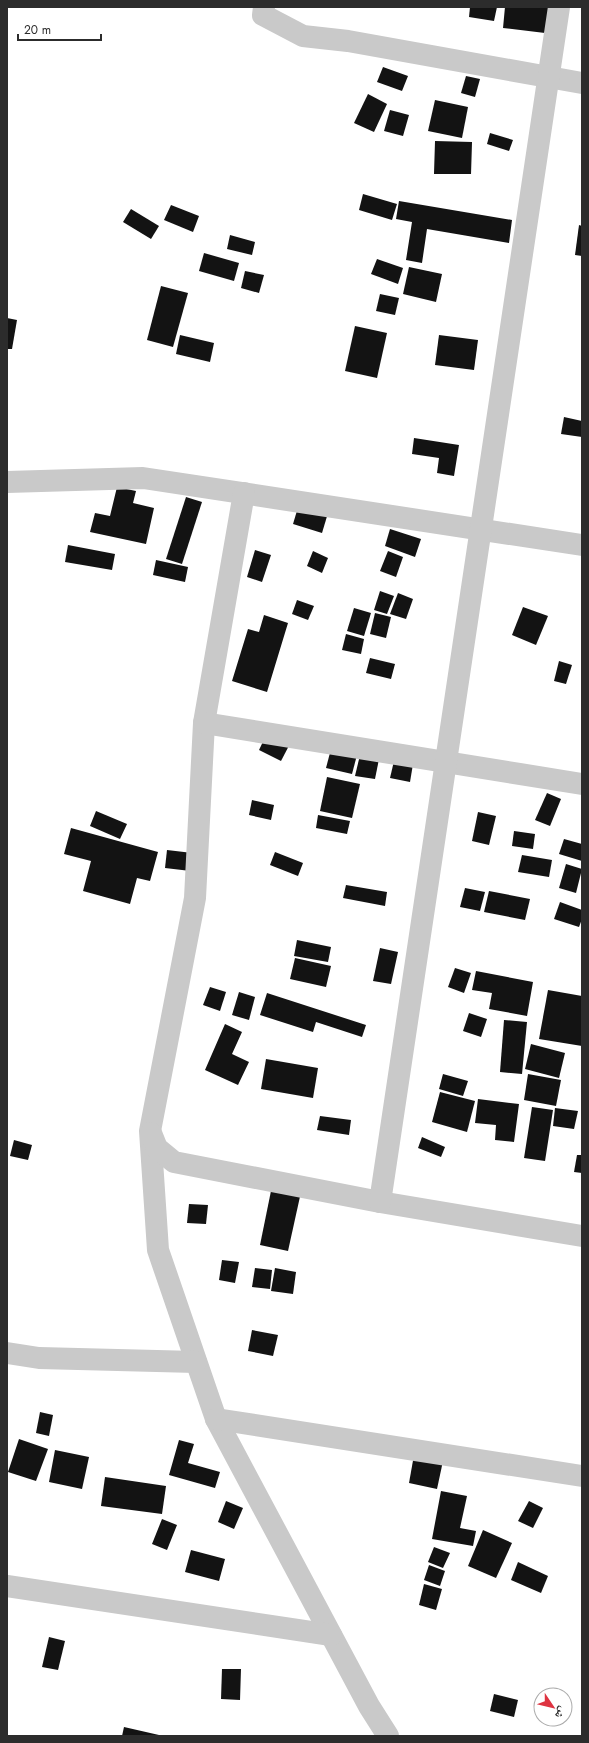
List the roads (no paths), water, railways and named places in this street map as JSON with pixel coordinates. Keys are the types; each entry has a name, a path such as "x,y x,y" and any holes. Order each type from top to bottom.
{"street":[{"path":"264,7 264,16 303,36 348,41 582,83"},
{"path":"380,1202 559,7"},
{"path":"7,482 143,478 582,545"},
{"path":"244,493 204,723 195,898 150,1130 158,1250 216,1419 369,1706 388,1736"},
{"path":"204,723 582,784"},
{"path":"150,1130 157,1148 174,1162 380,1202 582,1236"},
{"path":"7,1353 39,1358 196,1362"},
{"path":"216,1419 582,1476"},
{"path":"7,1587 331,1635"}]}
